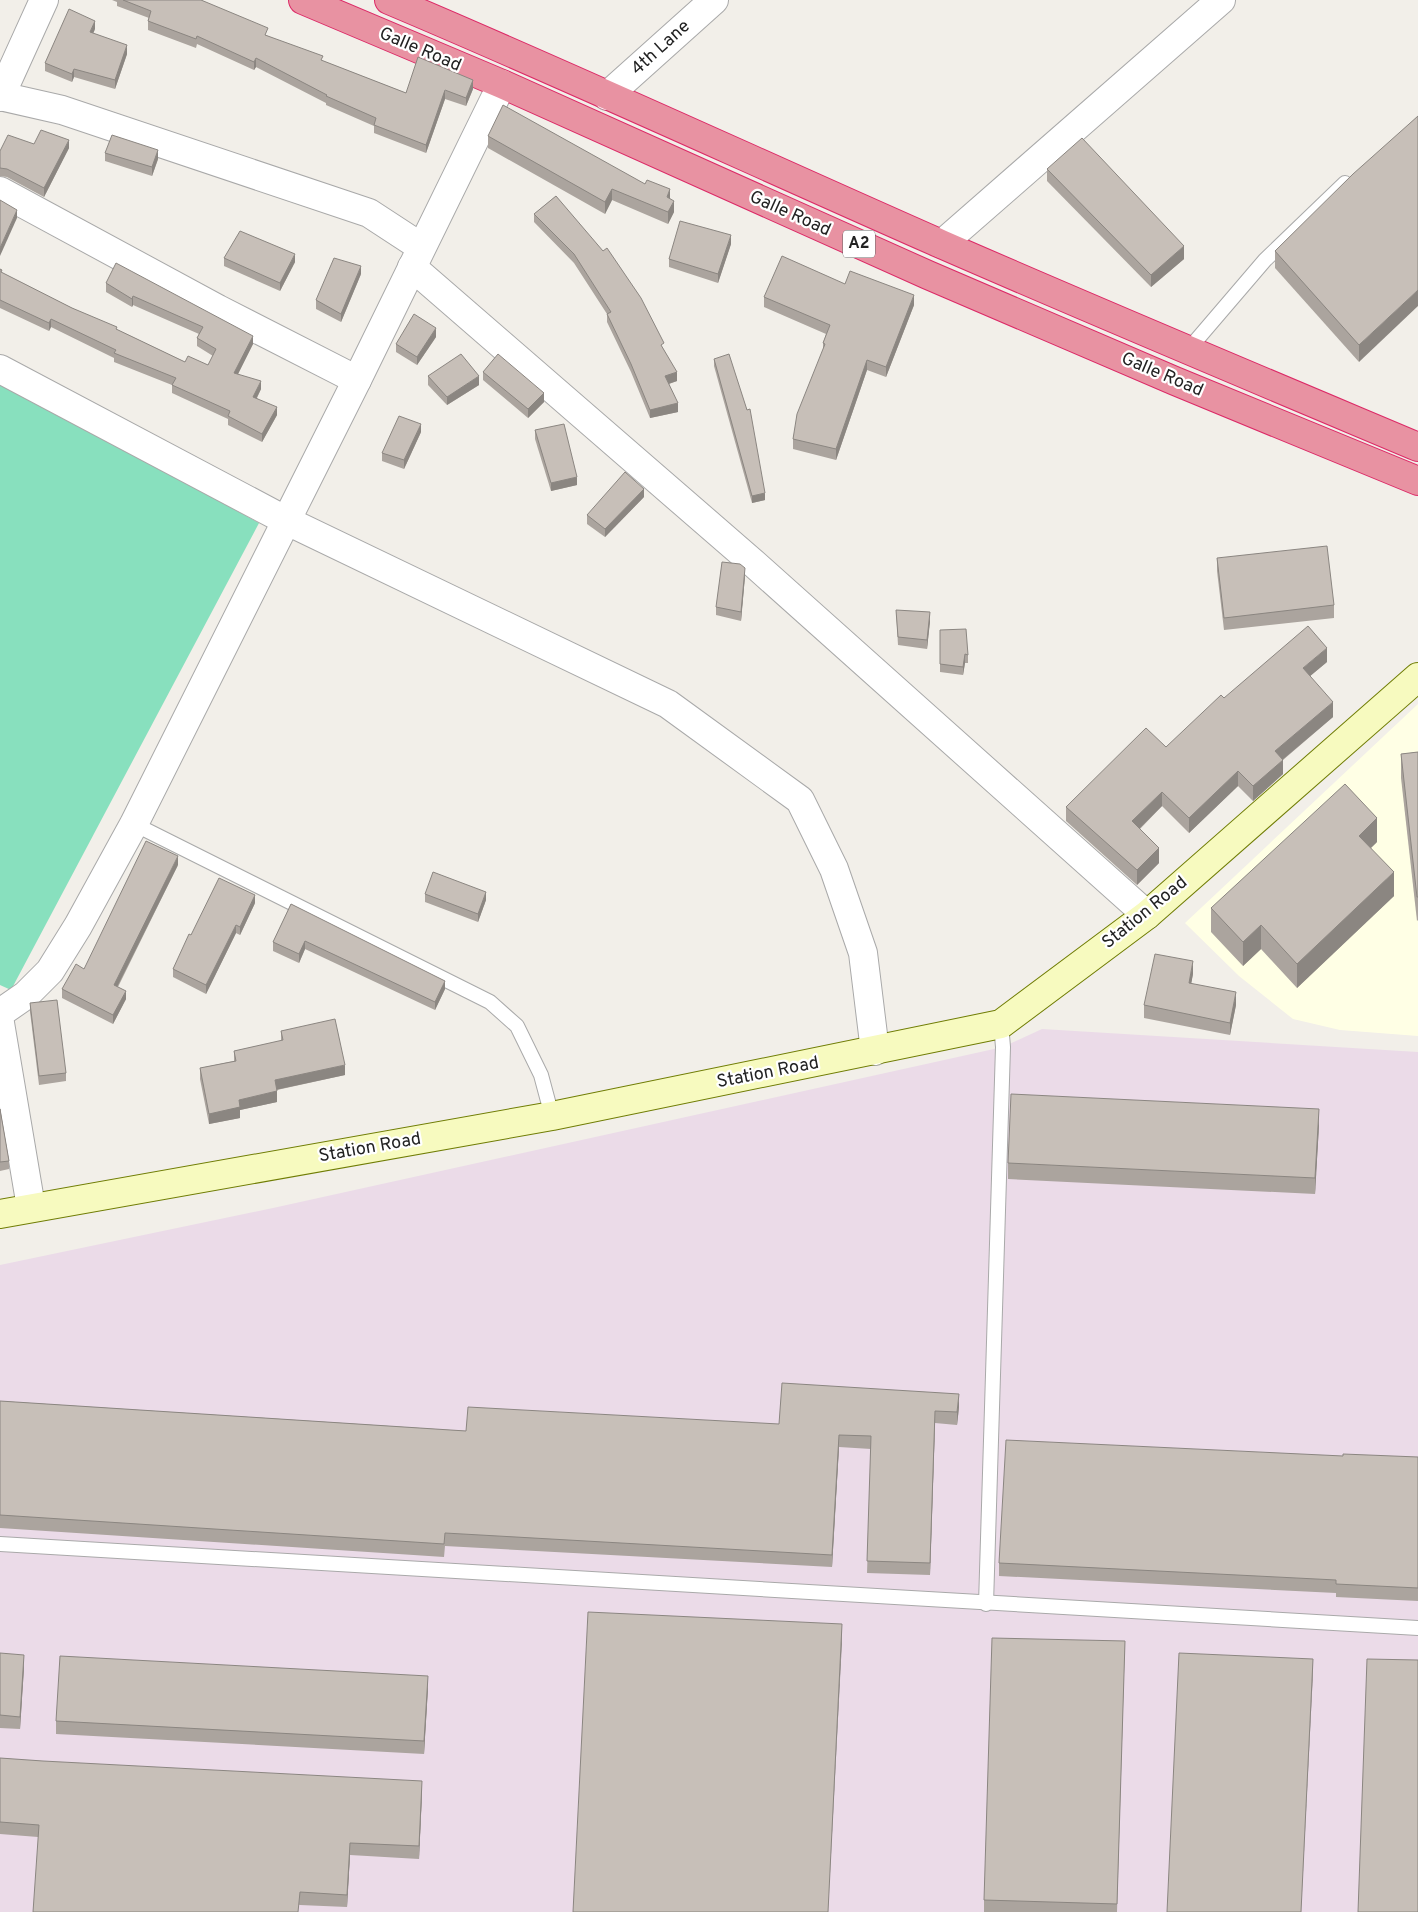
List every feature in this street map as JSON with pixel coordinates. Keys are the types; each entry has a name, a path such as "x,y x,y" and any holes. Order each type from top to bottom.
{"highway":[{"name":"Galle Road","path":"303,0 502,84 928,275 1175,381 1418,482"},
{"name":"Galle Road","path":"389,0 516,53 607,96 942,244 1418,447"}],"street":[{"path":"44,0 0,96 62,110 369,213 751,561 1147,915"},
{"name":"4th Lane","path":"607,96 714,0"},
{"path":"942,244 1221,0"},
{"path":"0,1013 26,995 50,971 78,926 134,824 231,634 285,520 357,380 502,84"},
{"path":"0,191 233,317 357,380"},
{"path":"0,369 285,520 668,704 800,800 834,869 863,953 876,1051"},
{"name":"Station Road","path":"0,1214 552,1116 1001,1024 1147,915 1418,677"},
{"path":"0,1023 30,1208"}],"lane":[{"path":"1188,350 1265,260 1352,177"},
{"path":"134,824 490,1002 517,1026 541,1076 552,1116"},
{"path":"986,1604 1002,1057 1001,1024"},
{"path":"0,1544 986,1604 1418,1628"}],"shaded area":[{"path":"1418,704 1418,1036 1340,1030 1293,1019 1239,976 1185,923"},
{"path":"1042,1029 1418,1052 1418,1912 0,1912 0,1265 273,1208 1003,1047"}],"green space":[{"path":"0,380 259,523 11,990 0,985"}],"building":[{"path":"123,0 201,0 268,28 265,35 323,56 321,60 406,93 418,57 473,80 466,98 445,90 426,145 374,125 376,118 326,96 256,58 254,62 197,36 196,39 148,21 151,11"},
{"path":"69,9 95,21 90,32 127,45 115,80 74,69 72,74 45,63"},
{"path":"503,105 645,184 647,180 670,189 667,197 674,201 668,212 612,189 605,202 488,136"},
{"path":"1418,116 1418,290 1359,345 1275,251 1353,174"},
{"path":"41,130 69,140 44,188 7,169 0,168 0,151 8,135 34,144"},
{"path":"112,135 158,150 152,167 105,153"},
{"path":"1082,138 1184,246 1151,275 1047,169"},
{"path":"556,196 603,251 607,248 641,298 664,343 661,345 677,372 665,376 678,403 650,410 607,314 611,312 574,254 534,214"},
{"path":"0,200 17,210 0,248"},
{"path":"680,221 731,235 718,274 669,259"},
{"path":"240,231 295,254 280,283 224,258"},
{"path":"782,256 845,284 850,271 914,295 886,367 867,360 836,449 793,439 797,414 825,344 823,343 830,325 764,297"},
{"path":"334,258 361,266 341,314 316,300"},
{"path":"116,263 253,336 234,373 261,381 253,397 277,407 262,434 228,416 230,411 172,385 176,378 114,353 116,350 51,319 49,323 0,300 0,269 2,270 1,272 72,308 117,327 116,329 185,362 188,356 208,365 216,349 197,338 203,327 133,296 132,299 106,283"},
{"path":"414,314 436,328 417,357 396,344"},
{"path":"461,354 479,376 447,397 428,376"},
{"path":"498,354 544,393 528,409 483,372"},
{"path":"729,354 747,410 750,409 765,493 752,496 714,359"},
{"path":"399,416 421,424 404,460 382,453"},
{"path":"564,424 577,477 551,483 535,430"},
{"path":"625,472 644,489 605,529 587,515"},
{"path":"1327,546 1334,605 1224,618 1217,558"},
{"path":"722,562 740,564 745,568 741,612 716,607"},
{"path":"896,610 930,612 927,640 898,637"},
{"path":"1308,626 1327,648 1303,668 1333,702 1275,751 1283,760 1253,786 1238,771 1189,818 1162,792 1132,821 1159,848 1137,870 1066,807 1146,728 1166,747 1221,695 1224,698"},
{"path":"966,629 968,655 965,654 963,667 940,664 940,630"},
{"path":"1418,752 1418,897 1417,897 1401,754"},
{"path":"1345,784 1377,818 1359,836 1394,872 1297,964 1261,925 1243,942 1211,908"},
{"path":"146,841 178,856 114,985 126,991 113,1015 62,989 76,964 84,969"},
{"path":"433,872 486,892 478,914 425,894"},
{"path":"219,878 255,895 240,927 236,925 206,985 173,969 189,934 191,935"},
{"path":"291,904 445,981 435,1002 305,941 299,954 273,942"},
{"path":"1155,954 1193,961 1189,983 1236,992 1230,1023 1144,1005"},
{"path":"57,1000 66,1073 39,1076 30,1003"},
{"path":"335,1019 345,1065 275,1080 277,1091 239,1100 240,1107 209,1114 200,1068 236,1061 234,1051 283,1040 281,1031"},
{"path":"1011,1094 1319,1109 1315,1178 1008,1163"},
{"path":"0,1109 9,1161 0,1162"},
{"path":"782,1383 959,1394 957,1412 935,1411 930,1563 867,1561 871,1436 839,1435 832,1555 445,1533 444,1544 0,1515 0,1401 466,1431 468,1407 779,1424"},
{"path":"1006,1440 1343,1456 1343,1454 1418,1457 1418,1588 1336,1584 1336,1580 999,1563"},
{"path":"588,1612 842,1624 828,1912 573,1912"},
{"path":"992,1638 1125,1641 1117,1904 984,1900"},
{"path":"0,1653 24,1655 20,1717 0,1715"},
{"path":"1179,1653 1313,1659 1301,1912 1167,1912"},
{"path":"60,1656 428,1676 424,1741 56,1721"},
{"path":"1367,1659 1418,1660 1418,1912 1358,1912"},
{"path":"0,1758 422,1781 419,1846 350,1843 347,1895 300,1892 298,1912 33,1912 39,1825 0,1822"}]}
